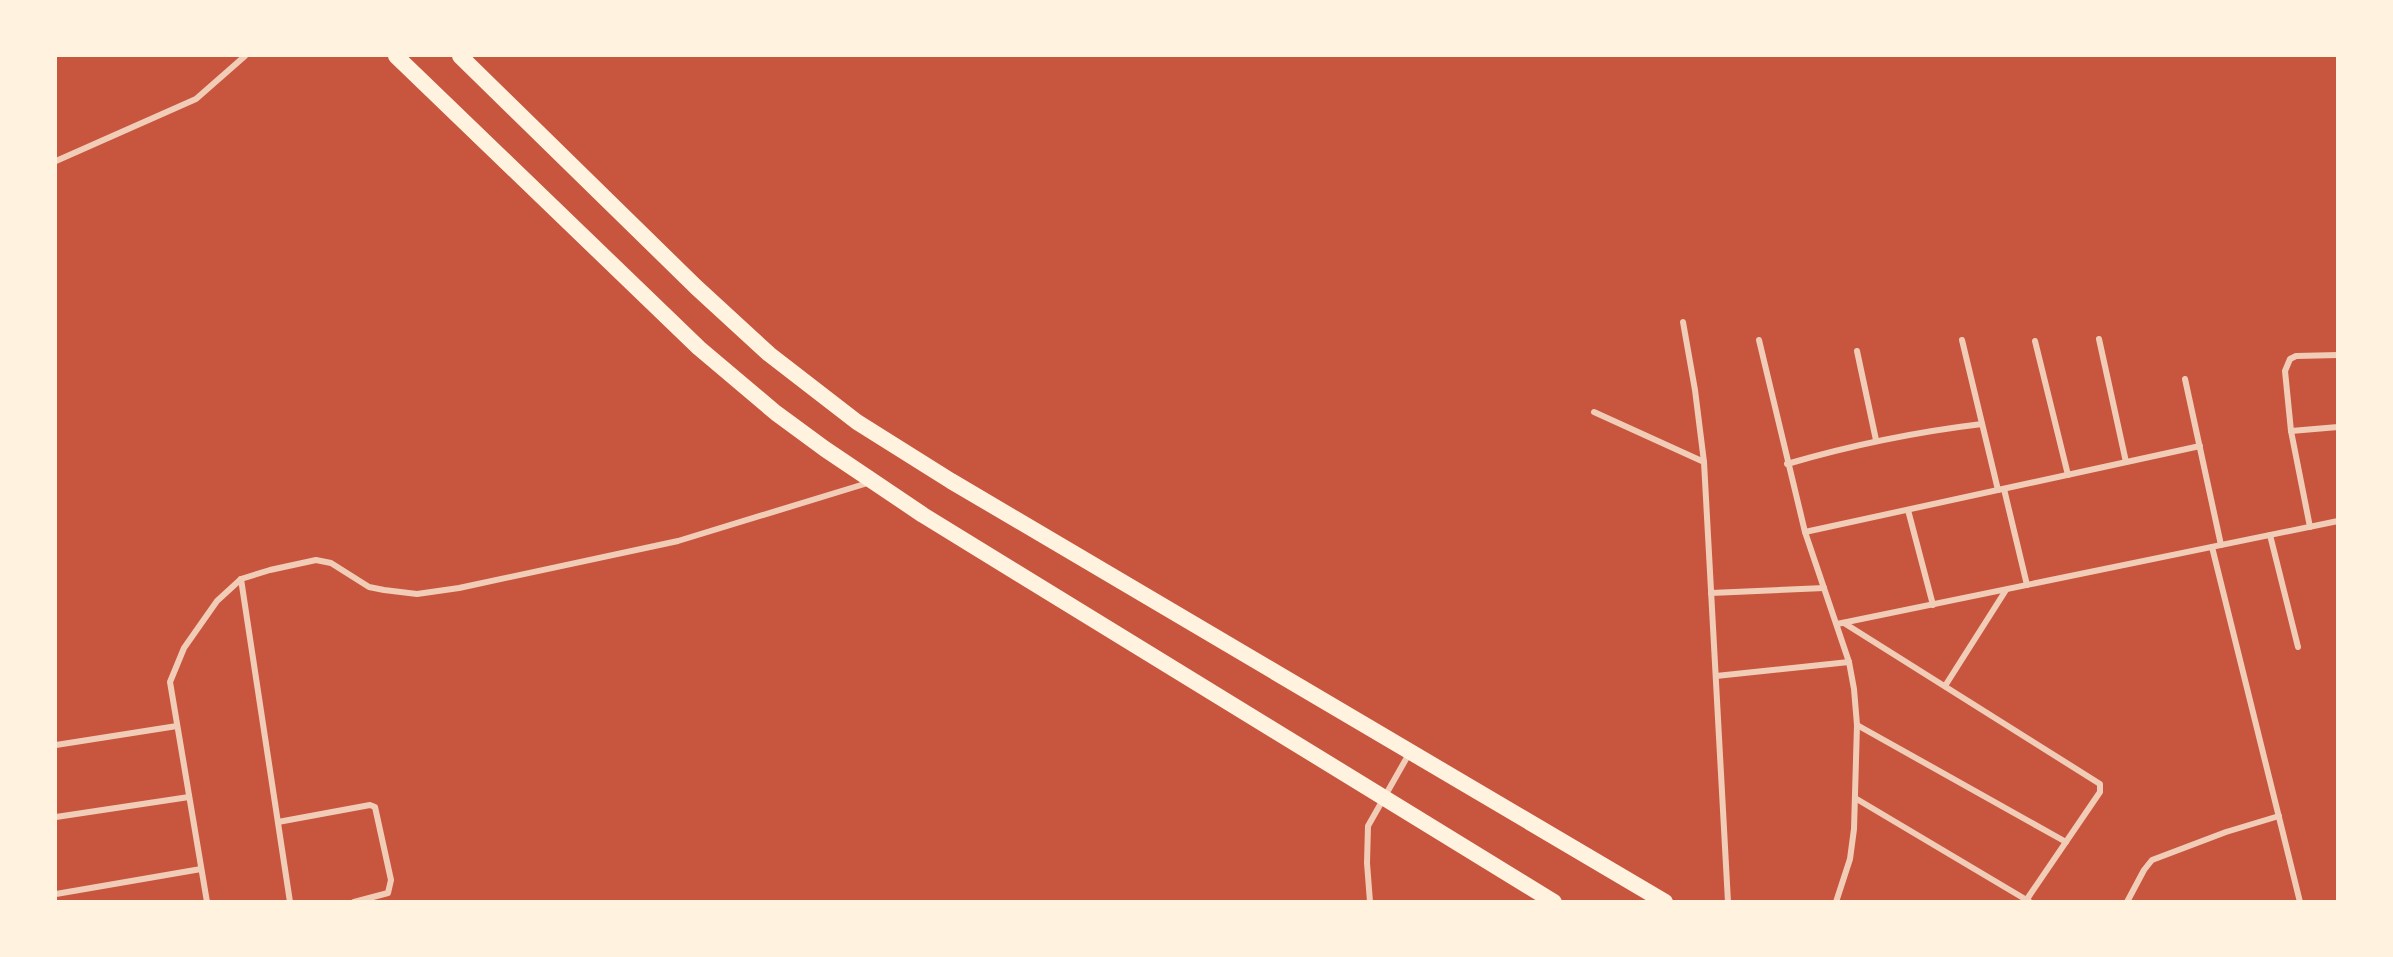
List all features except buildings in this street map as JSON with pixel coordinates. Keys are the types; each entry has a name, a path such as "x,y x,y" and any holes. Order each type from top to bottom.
{"highway":[{"path":"396,56 699,348 776,413 872,482 1554,902"},
{"path":"460,56 728,317 822,396 904,452 1665,902"}],"street":[{"path":"56,161 196,99 245,56"},
{"path":"1683,322 1704,462 1728,902"},
{"path":"2099,339 2126,462"},
{"path":"1759,340 1805,532 1824,588 1840,624 1849,663 1857,725 1854,829 1850,860 1836,902"},
{"path":"1962,340 1982,424 2027,585"},
{"path":"2035,341 2068,475"},
{"path":"1857,351 1876,440"},
{"path":"2310,527 2291,431 2284,371 2290,359 2296,356 2337,355"},
{"path":"2185,379 2221,545"},
{"path":"1594,412 1704,462"},
{"path":"1787,464 1876,440 1929,430 1982,424"},
{"path":"2291,431 2337,427"},
{"path":"1805,532 2199,446"},
{"path":"207,902 170,686 175,666 200,622 217,600 241,579 303,561 316,560 331,563 369,587 384,590 417,594 459,588 678,541 872,482"},
{"path":"1908,510 1933,605"},
{"path":"1840,624 2337,521"},
{"path":"2270,535 2298,647"},
{"path":"2212,547 2300,902"},
{"path":"241,579 290,902"},
{"path":"1711,593 1824,588"},
{"path":"1945,686 2006,590"},
{"path":"1840,624 1945,686 2100,784 2100,792 2027,901 1855,798"},
{"path":"1716,676 1849,663"},
{"path":"1857,725 2066,842"},
{"path":"56,745 177,726"},
{"path":"1370,902 1366,863 1368,826 1411,752"},
{"path":"56,817 189,797"},
{"path":"278,822 371,805 375,808 391,880 390,889 388,892 354,902"},
{"path":"2127,902 2152,860 2226,832 2279,816"},
{"path":"56,894 201,869"}]}
